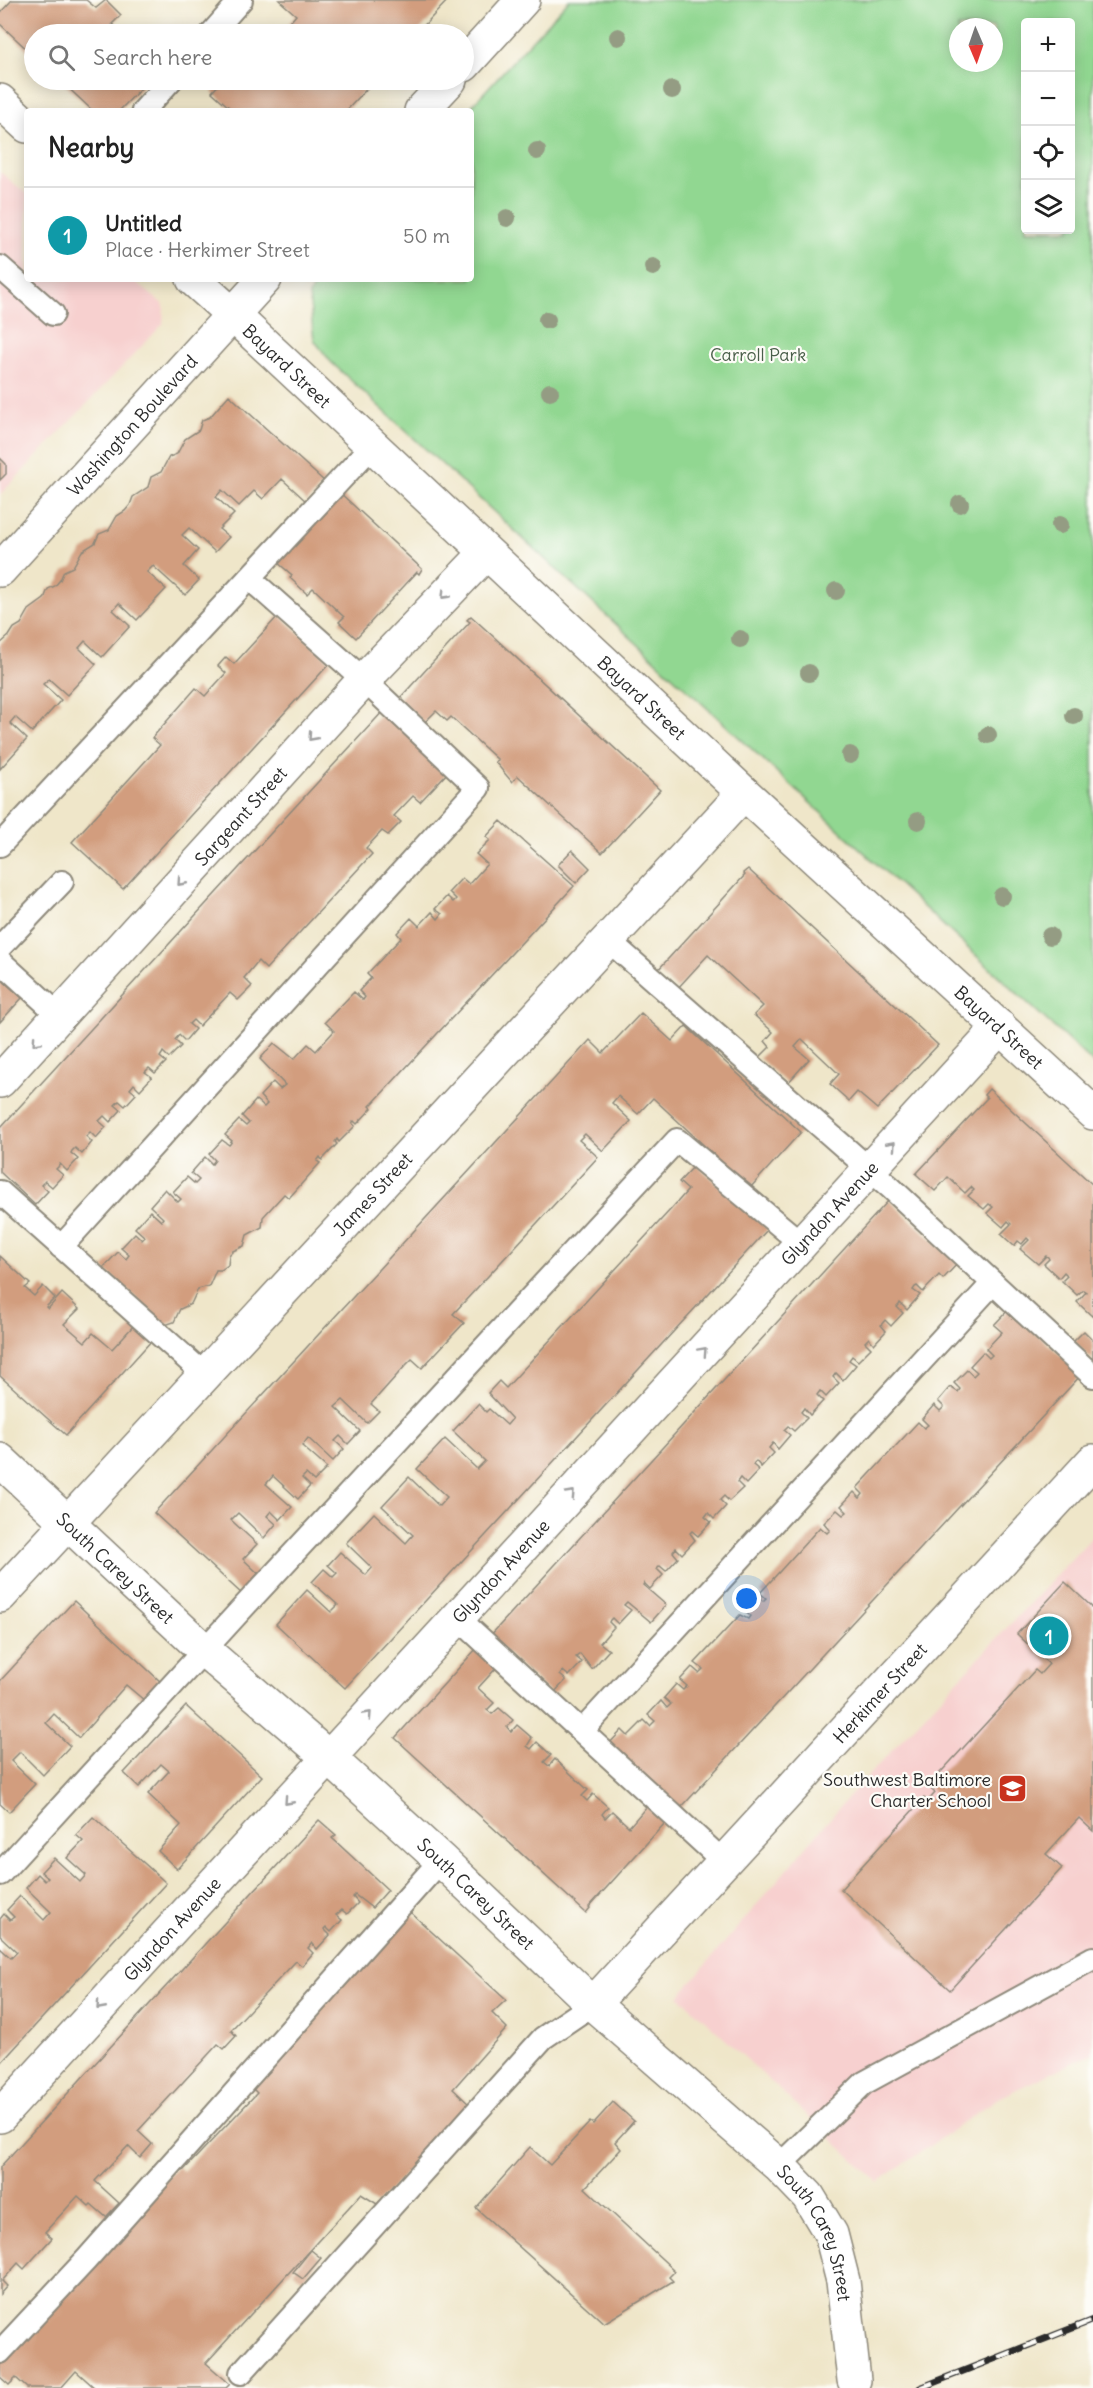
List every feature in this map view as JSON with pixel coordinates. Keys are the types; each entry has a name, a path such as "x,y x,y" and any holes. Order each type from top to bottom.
{"street":[{"path":"474,53 523,0"},
{"path":"424,108 441,90"},
{"path":"0,101 24,123"},
{"name":"Bayard Street","path":"196,282 744,793 1093,1113"},
{"name":"Washington Boulevard","path":"0,570 263,282"},
{"name":"Sargeant Street","path":"0,1081 364,680 486,553"},
{"name":"James Street","path":"0,1596 744,793"},
{"name":"Glyndon Avenue","path":"0,2116 1000,1027"},
{"name":"South Carey Street","path":"0,1460 204,1650 328,1757 593,2004 779,2166 808,2196 831,2234 843,2281 854,2380"},
{"name":"Herkimer Street","path":"593,2004 1093,1461"}],"lane":[{"path":"220,24 242,0"},
{"path":"146,108 162,90"},
{"path":"0,267 53,314"},
{"path":"0,845 372,446"},
{"path":"62,1247 478,788 364,680 249,578"},
{"path":"0,947 62,882"},
{"path":"608,940 870,1169 1093,1376"},
{"path":"0,961 60,1016"},
{"path":"0,1874 204,1650 677,1140 802,1244"},
{"path":"0,1192 206,1375"},
{"path":"582,1731 993,1283"},
{"path":"457,1617 724,1862"},
{"path":"0,2352 94,2251 441,1860"},
{"path":"779,2166 864,2083 1093,1958"},
{"path":"241,2373 543,2038 593,2004"}],"shaded area":[{"path":"0,172 24,192 24,282 136,282 164,305 163,324 0,495"},
{"path":"1093,1536 1093,2053 998,2098 878,2182 679,1996 851,1794"}],"green space":[{"name":"Carroll Park","path":"569,0 1093,0 1093,1063 331,362 314,340 309,295 316,282 474,282 474,108 470,108"}],"building":[{"path":"12,0 86,0 96,8 106,0 121,15 112,24 24,24 24,47 0,24 0,13"},
{"path":"279,0 448,0 425,24 288,24 296,15"},
{"path":"71,90 139,90 122,108 90,108"},
{"path":"214,90 366,90 349,108 230,108 212,92"},
{"path":"229,395 325,482 307,502 282,479 263,499 254,491 239,506 222,490 216,497 234,514 219,529 229,537 215,552 189,528 182,535 198,550 184,566 199,580 185,595 153,566 147,572 166,589 137,620 119,603 113,610 130,626 102,657 85,641 79,648 96,664 67,695 49,679 43,684 61,700 32,732 15,717 10,723 27,739 0,769 0,644 14,628 21,624 29,610 44,599 48,589 55,586 64,571 73,567 82,551 95,543 99,534 109,530 117,516 130,505 133,497 148,487 151,477 161,472 169,457 177,454 185,439 199,430 202,420 210,417"},
{"path":"0,458 6,464 6,474 0,480"},
{"path":"338,491 422,569 356,638 339,622 344,617 313,588 307,594 290,578 292,575 277,562"},
{"path":"279,615 331,662 123,889 72,842 160,745 152,738 196,688 205,696 226,673 218,666 226,657 234,664"},
{"path":"471,616 660,790 602,853 518,776 512,782 495,762 498,760 451,717 447,721 436,711 424,723 399,699 470,622 467,620"},
{"path":"385,709 449,771 420,802 413,796 394,816 401,822 388,835 382,831 366,848 372,854 266,969 258,961 244,978 252,986 238,1000 230,993 199,1026 193,1020 189,1024 195,1029 185,1041 179,1035 175,1040 181,1046 169,1058 163,1052 160,1057 166,1062 155,1073 149,1068 145,1072 152,1077 140,1090 134,1084 130,1089 136,1094 125,1106 119,1101 115,1105 121,1110 110,1122 104,1116 99,1121 106,1127 96,1138 90,1132 86,1136 92,1142 82,1154 75,1148 72,1151 71,1153 78,1159 67,1171 60,1164 56,1169 63,1175 52,1187 45,1181 41,1185 48,1191 35,1205 0,1172 0,1128"},
{"path":"501,821 574,886 370,1106 372,1108 357,1124 354,1121 352,1123 355,1126 339,1142 337,1139 335,1142 337,1144 322,1160 320,1157 317,1161 320,1163 289,1198 284,1194 263,1217 262,1227 247,1235 244,1246 229,1255 228,1265 221,1270 216,1270 209,1286 198,1289 191,1304 180,1309 174,1322 165,1325 103,1268 118,1252 126,1259 129,1255 121,1248 135,1233 142,1240 145,1237 135,1228 150,1211 161,1221 163,1218 150,1206 165,1189 178,1202 181,1199 173,1192 187,1177 195,1184 199,1180 191,1173 205,1157 212,1164 215,1160 209,1154 222,1140 230,1144 232,1141 225,1135 239,1120 246,1126 249,1123 242,1116 256,1100 264,1107 267,1104 260,1096 273,1082 280,1089 285,1085 260,1059 274,1043 294,1059 308,1044 316,1051 334,1031 325,1022 354,992 363,1000 365,997 359,991 371,978 367,974 401,938 397,933 411,918 419,926 432,912 438,919 442,914 435,909 447,896 453,902 456,899 449,892 462,878 469,884 487,864 476,854 490,840 486,837"},
{"path":"572,850 590,868 576,883 558,865"},
{"path":"748,869 938,1045 877,1109 857,1092 849,1101 830,1084 839,1074 802,1039 795,1047 809,1059 787,1084 759,1058 770,1047 765,1041 773,1032 754,1015 763,1006 708,955 677,989 657,971"},
{"path":"0,978 22,998 0,1022"},
{"path":"641,1013 672,1041 686,1026 801,1132 750,1188 653,1098 638,1114 618,1096 612,1103 631,1121 603,1151 585,1134 579,1140 598,1157 453,1314 464,1323 422,1368 412,1359 406,1365 371,1404 379,1411 367,1423 343,1400 335,1407 360,1431 348,1444 340,1436 335,1441 344,1449 333,1461 308,1438 302,1446 327,1468 314,1481 306,1474 302,1478 310,1486 298,1499 273,1476 266,1484 292,1507 280,1520 271,1511 267,1516 276,1524 264,1538 238,1513 231,1520 257,1544 243,1559 261,1576 243,1595 154,1513 590,1040 603,1053"},
{"path":"989,1089 1093,1185 1093,1317 1077,1302 1086,1292 1083,1290 1077,1295 1062,1281 1067,1276 1064,1272 1059,1278 1044,1264 1049,1259 1048,1257 1046,1256 1038,1264 1020,1249 1029,1240 1027,1238 1022,1244 1018,1241 1014,1246 1001,1234 1011,1224 1008,1221 1003,1227 987,1213 993,1207 989,1204 984,1209 968,1196 974,1190 971,1187 965,1193 948,1177 935,1191 916,1174 987,1098 984,1095"},
{"path":"696,1164 768,1229 345,1688 276,1624 307,1590 331,1612 338,1605 312,1582 324,1569 333,1577 337,1573 328,1565 340,1552 366,1575 372,1568 346,1543 374,1513 406,1543 413,1535 382,1506 409,1477 439,1506 447,1497 417,1469 445,1439 477,1469 485,1461 453,1431 478,1404 486,1412 489,1409 507,1425 512,1419 488,1393 499,1381 506,1388 672,1208 688,1190 679,1182"},
{"path":"889,1200 958,1263 943,1279 939,1275 923,1292 917,1286 915,1287 913,1290 920,1295 907,1310 900,1303 897,1307 903,1313 891,1326 885,1320 881,1325 886,1331 874,1344 869,1338 865,1342 871,1348 858,1361 852,1356 849,1360 856,1365 843,1380 836,1373 833,1377 839,1383 826,1397 820,1391 817,1395 823,1401 810,1415 804,1408 801,1412 807,1418 794,1431 788,1426 784,1430 790,1435 778,1449 773,1443 769,1448 774,1453 761,1467 756,1461 754,1463 753,1465 759,1470 746,1484 740,1478 737,1482 743,1488 729,1501 724,1496 720,1500 726,1506 714,1519 708,1513 705,1517 711,1522 698,1536 692,1531 690,1533 695,1540 682,1554 676,1548 673,1552 678,1558 666,1571 660,1566 657,1569 663,1575 650,1589 644,1583 643,1585 666,1605 651,1622 627,1602 624,1605 631,1610 618,1624 612,1618 610,1620 609,1622 614,1627 600,1643 609,1650 592,1669 580,1654 576,1657 582,1662 569,1676 563,1671 560,1675 566,1680 552,1695 489,1637"},
{"path":"0,1256 30,1284 25,1288 34,1296 43,1286 55,1298 46,1307 48,1309 62,1293 79,1309 64,1324 85,1342 93,1333 112,1349 136,1323 153,1339 66,1435 0,1376"},
{"path":"1009,1309 1082,1374 677,1812 607,1746 622,1730 628,1736 644,1720 650,1726 655,1721 648,1715 661,1701 667,1708 671,1704 664,1698 676,1684 683,1690 687,1686 680,1680 692,1667 699,1673 703,1669 695,1663 740,1615 748,1619 750,1616 744,1610 757,1596 763,1601 766,1598 760,1593 820,1527 827,1533 830,1530 824,1523 837,1510 843,1515 847,1512 841,1506 854,1492 860,1498 863,1494 857,1488 918,1422 924,1428 928,1425 922,1419 934,1405 940,1411 944,1407 938,1401 950,1387 958,1392 960,1389 954,1383 967,1370 973,1376 977,1372 970,1366 983,1352 989,1358 992,1355 986,1349 1002,1332 994,1325"},
{"path":"1084,1331 1093,1340 1093,1360 1073,1342"},
{"name":"Southwest Baltimore Charter School","path":"1065,1582 1093,1608 1093,1831 1079,1818 1046,1854 1062,1868 950,1990 841,1889 924,1798 928,1801 935,1793 928,1786 1035,1670 1040,1674 1049,1664 1017,1634","holes":["1047,1618 1066,1635 1051,1652 1032,1634"]},
{"path":"74,1601 162,1683 145,1701 126,1685 79,1738 54,1714 46,1723 70,1746 43,1775 20,1752 11,1761 35,1784 9,1812 0,1804 0,1681"},
{"path":"477,1648 498,1666 478,1688 494,1703 487,1710 492,1714 499,1708 513,1720 507,1727 511,1732 517,1725 532,1738 527,1746 531,1749 537,1742 551,1755 544,1762 549,1766 555,1759 588,1790 582,1796 587,1801 593,1794 608,1807 602,1814 605,1818 612,1811 629,1827 647,1806 665,1823 586,1913 395,1738"},
{"path":"186,1706 262,1776 177,1869 158,1851 181,1825 148,1794 169,1771 161,1764 139,1787 124,1773"},
{"path":"93,1817 166,1883 0,2064 0,1948 11,1958 17,1952 0,1936 0,1919 4,1914 10,1920 14,1917 7,1910 20,1896 44,1920 51,1912 26,1888 38,1874 45,1881 48,1878 41,1872 54,1858 80,1882 86,1875 67,1858 83,1841 76,1835"},
{"path":"319,1820 336,1835 332,1838 388,1890 372,1908 355,1895 353,1897 358,1903 347,1914 342,1910 336,1915 342,1920 331,1932 326,1927 324,1929 330,1935 317,1949 312,1943 308,1948 313,1953 302,1966 296,1961 231,2030 236,2036 224,2049 218,2044 138,2131 152,2144 140,2158 128,2146 95,2181 119,2203 106,2217 78,2196 45,2232 52,2238 24,2269 18,2263 2,2281 7,2286 0,2294 0,2167"},
{"path":"409,1911 506,2000 492,2013 507,2028 453,2089 470,2105 377,2204 361,2194 206,2363 230,2384 226,2388 95,2388 76,2371 61,2388 27,2388 16,2378 9,2385 0,2377 0,2359 177,2166 183,2171 257,2093 250,2086"},
{"path":"613,2102 634,2121 615,2142 621,2149 585,2188 675,2271 669,2277 673,2281 604,2323 476,2208 530,2147 550,2165 590,2122 593,2124"},
{"path":"311,2250 321,2258 303,2279 293,2272"}],"railway":[{"path":"920,2388 1093,2320"}],"place":[{"name":"Untitled","path":"1049,1636"},
{"name":"Southwest Baltimore Charter School","path":"1012,1789"}]}
